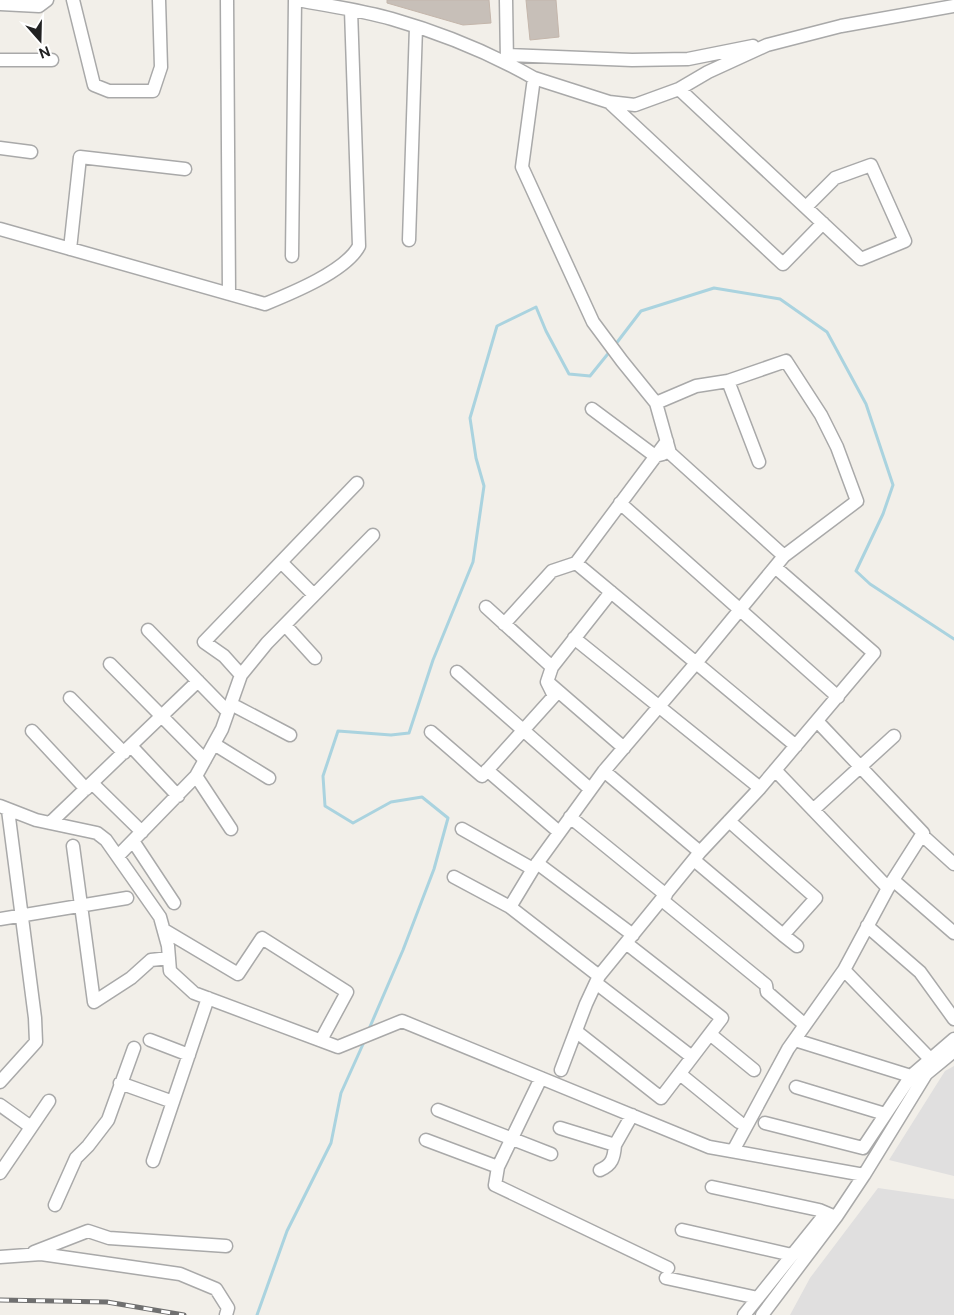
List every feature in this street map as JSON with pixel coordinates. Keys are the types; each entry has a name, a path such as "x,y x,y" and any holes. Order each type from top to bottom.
{"street":[{"path":"0,4 39,6 47,0"},
{"path":"73,0 94,85 109,91 153,91 162,67 159,0"},
{"path":"227,0 229,294"},
{"path":"292,256 296,0 392,19 507,59 534,78 610,102 635,105 680,89 708,72 766,45 841,26 954,6"},
{"path":"506,0 507,59"},
{"path":"0,229 265,304 295,291 338,268 354,256 360,246 351,10"},
{"path":"409,240 416,27"},
{"path":"507,59 688,59 792,39"},
{"path":"0,60 52,60"},
{"path":"534,78 522,167 593,322 656,402 670,453 784,556"},
{"path":"680,89 861,259 905,241 871,165 835,178 806,207"},
{"path":"610,102 783,264 823,223"},
{"path":"0,148 31,152"},
{"path":"70,249 80,157 185,168"},
{"path":"510,907 535,866 604,771 784,556 857,502 837,447 822,415 786,362 728,381 696,386 656,402"},
{"path":"728,381 759,462"},
{"path":"592,409 656,456 670,453"},
{"path":"504,624 552,571 576,563 667,440"},
{"path":"241,675 224,656 204,642 357,483"},
{"path":"620,503 838,697"},
{"path":"118,856 196,776 214,744 241,675 285,625 373,535"},
{"path":"281,562 314,595"},
{"path":"576,563 796,746"},
{"path":"561,1070 577,1032 586,1004 598,980 697,856 760,788 874,654 775,567"},
{"path":"431,732 482,776 554,696 547,682 552,667 610,592"},
{"path":"486,607 552,667"},
{"path":"285,625 315,658"},
{"path":"148,630 198,681 229,708 290,735"},
{"path":"574,638 760,788"},
{"path":"110,664 205,760"},
{"path":"457,672 590,790"},
{"path":"50,823 198,681"},
{"path":"547,682 624,748"},
{"path":"70,698 178,796"},
{"path":"817,721 923,833 922,835 954,864"},
{"path":"32,731 89,786 137,837 174,903"},
{"path":"813,810 894,736"},
{"path":"214,744 269,778"},
{"path":"488,770 559,832"},
{"path":"775,770 813,810 890,884 954,932"},
{"path":"604,771 797,946"},
{"path":"196,776 231,829"},
{"path":"4,808 36,820 97,833 106,840 160,917 168,946 170,971 194,993 338,1047 402,1021 710,1147 864,1175"},
{"path":"0,1082 36,1042 35,1018 22,916 4,808"},
{"path":"570,817 766,985 767,992 805,1025"},
{"path":"729,821 816,898 783,935"},
{"path":"462,829 535,866 629,939 722,1018 661,1098 577,1032"},
{"path":"733,1151 795,1040 844,970 890,884 922,835"},
{"path":"73,846 94,1002 130,978 151,960 169,958"},
{"path":"454,877 510,907 692,1058"},
{"path":"0,919 127,898"},
{"path":"867,926 920,972 954,1019"},
{"path":"164,930 238,974 262,938 348,992 321,1040"},
{"path":"844,970 933,1062"},
{"path":"153,1161 208,998"},
{"path":"710,1034 754,1070"},
{"path":"766,1123 863,1148 885,1114 916,1078 926,1074 933,1062 954,1039"},
{"path":"150,1040 189,1055"},
{"path":"795,1040 916,1078"},
{"path":"54,1205 76,1158 108,1120 134,1048"},
{"path":"933,1062 954,1051"},
{"path":"680,1074 739,1122"},
{"path":"541,1078 498,1167 495,1185 667,1273 758,1298"},
{"path":"744,1315 792,1255 831,1215 864,1175 916,1078"},
{"path":"120,1083 173,1102"},
{"path":"796,1087 885,1114"},
{"path":"0,1173 49,1101"},
{"path":"0,1104 31,1127"},
{"path":"438,1110 551,1154"},
{"path":"600,1170 607,1168 614,1159 615,1145 632,1116"},
{"path":"560,1128 615,1145"},
{"path":"426,1140 498,1167"},
{"path":"712,1187 819,1210 831,1215"},
{"path":"762,1315 831,1215"},
{"path":"682,1230 792,1255"},
{"path":"28,1255 88,1231 109,1238 226,1246"},
{"path":"0,1257 41,1254 180,1274 216,1289 228,1308 226,1315"}],"shaded area":[{"path":"954,1066 954,1176 889,1160 945,1071"},
{"path":"878,1188 954,1199 954,1315 790,1315 810,1278"}],"building":[{"path":"387,0 489,0 491,23 463,25 387,3"},
{"path":"526,0 556,0 559,37 530,40"}],"waterway":[{"path":"615,345 641,311 714,288 780,299 827,332 866,404 893,485 883,514 856,571 870,584 954,639"},
{"path":"369,1029 403,950 434,869 448,818 422,797 391,802 353,823 325,806 323,776 338,731 391,735 409,733 433,660 473,562 484,486 476,458 470,418 497,326 536,307 546,331 569,374 590,376 611,350"},
{"path":"257,1315 287,1231 331,1143 341,1093 364,1042"}],"railway":[{"path":"0,1300 107,1302 184,1315"}]}
